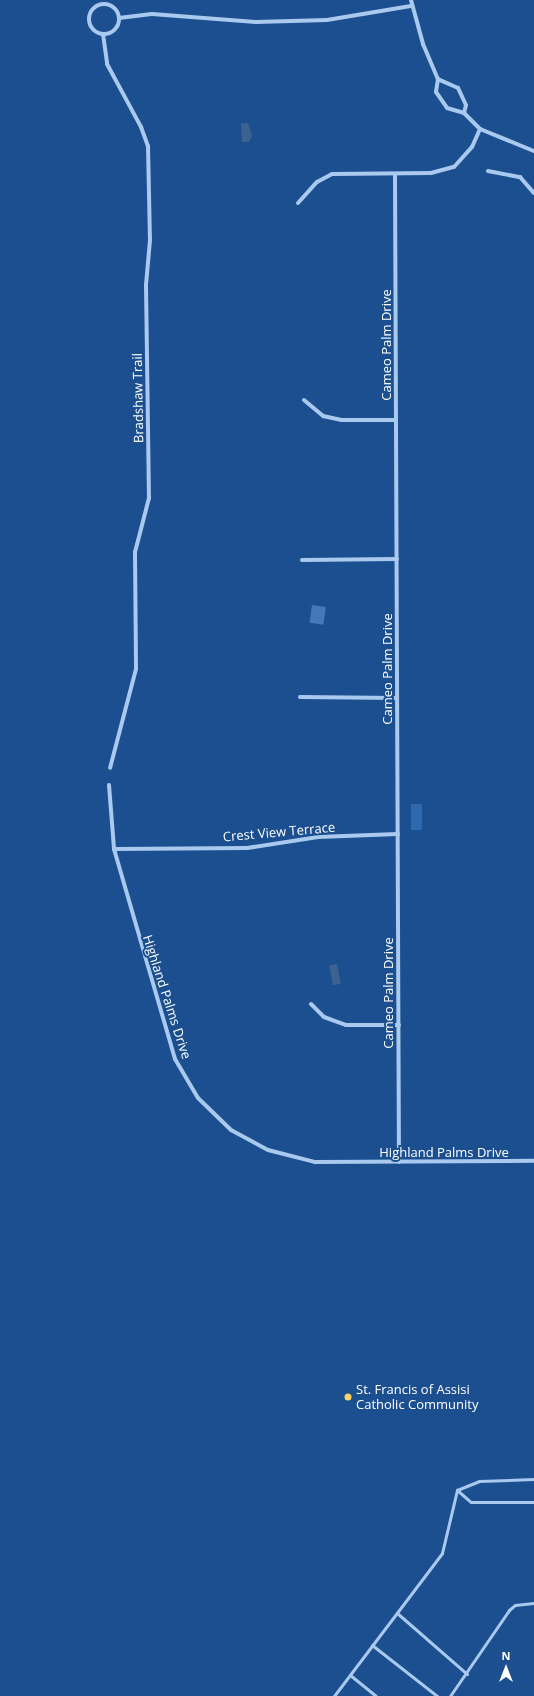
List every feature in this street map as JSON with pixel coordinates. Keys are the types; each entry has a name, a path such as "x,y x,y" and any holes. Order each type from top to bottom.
{"street":[{"path":"411,0 411,6 438,79 436,92 441,100 456,113 464,113 480,129 534,151"},
{"path":"101,2 111,5 119,18 116,27 103,34 94,30 89,18 92,9 101,2"},
{"path":"119,18 152,14 256,22 327,20 411,6"},
{"name":"Bradshaw Trail","path":"103,34 107,64 141,127 148,146 150,240 146,285 149,498 134,552 136,670 110,768"},
{"path":"438,79 458,88 466,105 464,113"},
{"path":"298,203 316,182 332,174 395,175 431,173 454,167 472,147 480,129"},
{"path":"488,171 520,177 534,193"},
{"name":"Cameo Palm Drive","path":"395,175 399,1162"},
{"path":"304,400 329,417 396,420"},
{"path":"302,560 397,559"},
{"path":"300,697 397,698"},
{"name":"Highland Palms Drive","path":"109,785 114,849 131,917 175,1059 198,1098 231,1130 268,1150 315,1162 534,1161"},
{"name":"Crest View Terrace","path":"114,849 247,848 318,837 398,834"},
{"path":"311,1004 324,1017 346,1025 399,1025"}],"lane":[{"path":"457,1490 479,1481 534,1479"},
{"path":"457,1490 471,1502 534,1502"},
{"path":"334,1696 442,1553 457,1490"},
{"path":"450,1696 515,1605 534,1603"},
{"path":"397,1613 467,1674"},
{"path":"372,1645 437,1696"},
{"path":"350,1675 376,1696"}],"shaded area":[{"path":"241,123 248,123 252,136 249,142 242,142"},
{"path":"411,804 422,804 422,830 411,830"},
{"path":"337,964 341,984 333,985 329,966"}],"building":[{"path":"312,605 326,607 323,625 309,623"}],"place":[{"name":"St. Francis of Assisi Catholic Community","path":"348,1397"}]}
